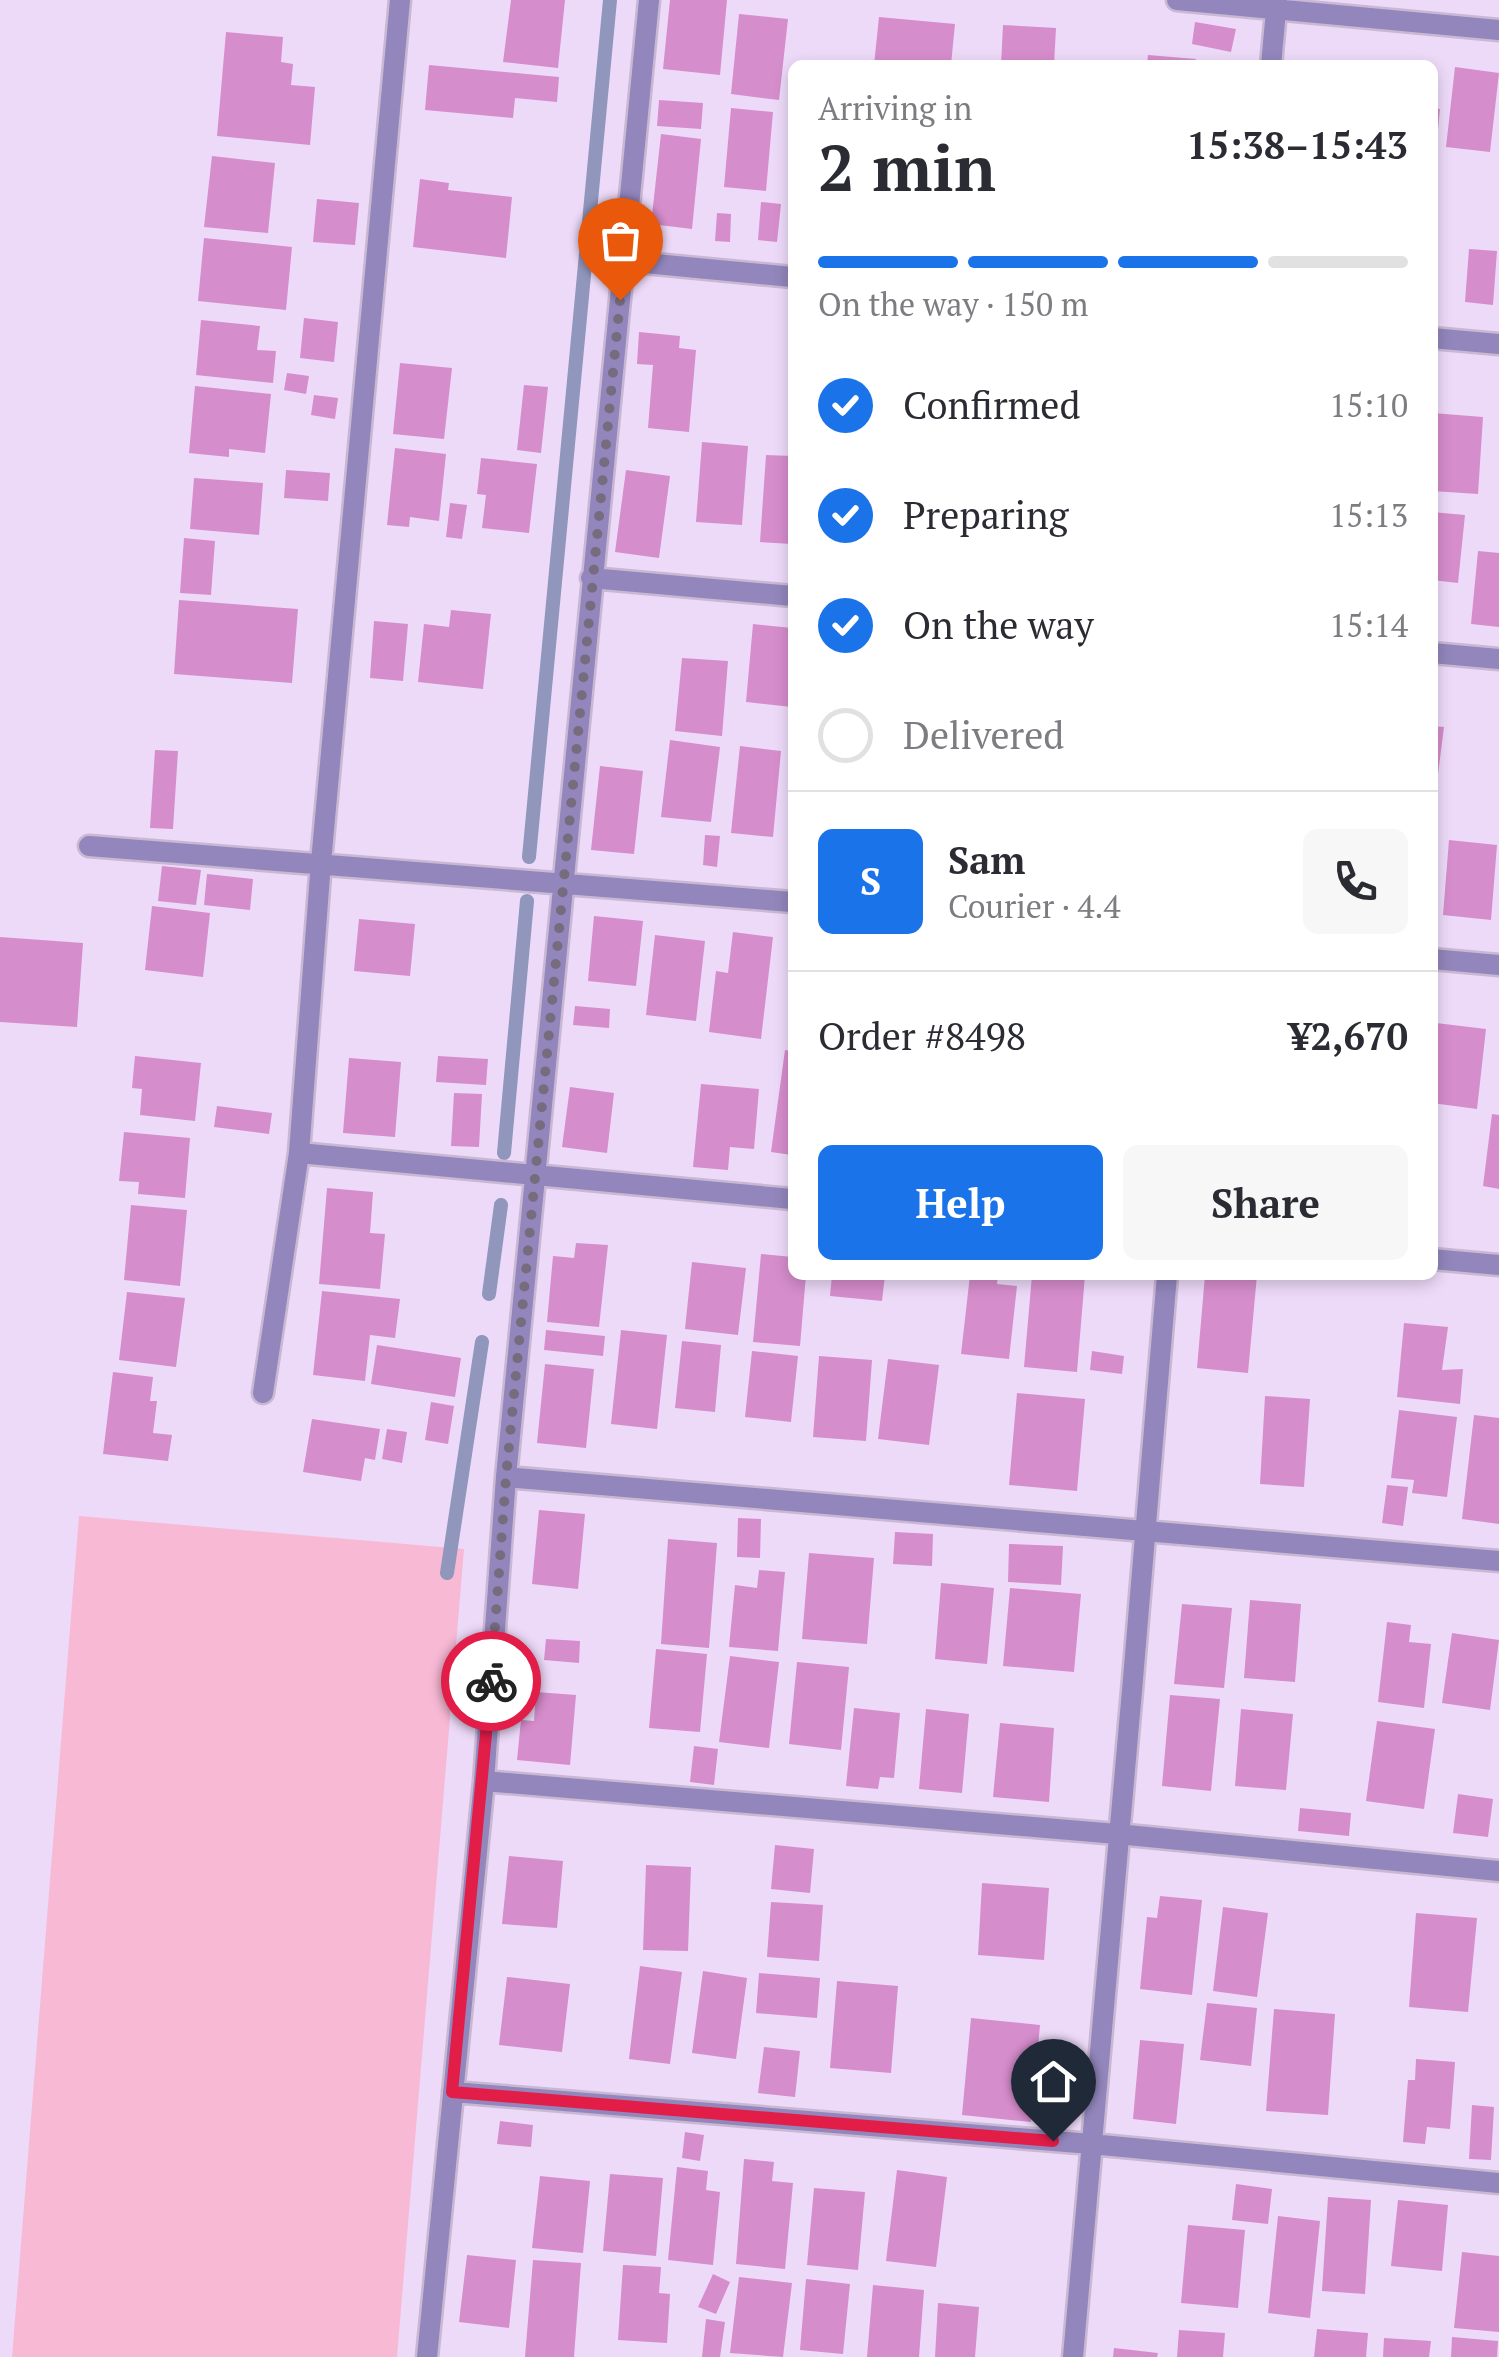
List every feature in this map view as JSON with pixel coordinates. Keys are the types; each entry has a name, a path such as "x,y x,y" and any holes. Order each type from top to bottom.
{"street":[{"path":"263,1393 299,1153 321,862 400,0"},
{"path":"427,2357 484,1781 506,1477 649,0"},
{"path":"1177,0 1276,4 1499,30"},
{"path":"1271,60 1276,4"},
{"path":"624,261 788,277"},
{"path":"1438,339 1499,344"},
{"path":"591,578 788,596"},
{"path":"1438,654 1499,659"},
{"path":"89,846 788,902"},
{"path":"1438,960 1499,965"},
{"path":"299,1153 788,1199"},
{"path":"1438,1260 1499,1265"},
{"path":"1072,2357 1148,1529 1167,1280"},
{"path":"506,1477 1499,1561"},
{"path":"484,1781 1117,1834 1499,1872"},
{"path":"452,2092 1090,2144 1499,2183"}],"shaded area":[{"path":"79,1516 464,1549 397,2357 12,2357"}],"building":[{"path":"511,0 565,0 558,68 503,62"},
{"path":"670,0 727,0 720,75 663,69"},
{"path":"739,14 788,19 779,100 731,94"},
{"path":"879,17 955,24 951,60 875,60"},
{"path":"1195,22 1236,29 1231,52 1192,44"},
{"path":"1003,25 1056,28 1054,60 1001,60"},
{"path":"226,32 283,37 281,62 293,64 291,85 315,87 310,145 217,136"},
{"path":"1148,55 1196,59 1196,60 1148,60"},
{"path":"429,65 559,77 557,102 515,98 513,118 425,110"},
{"path":"1455,67 1499,73 1490,152 1446,147"},
{"path":"659,100 703,103 701,129 657,126"},
{"path":"731,108 773,112 766,191 724,187"},
{"path":"661,134 701,139 692,229 651,224"},
{"path":"212,156 275,163 268,233 204,227"},
{"path":"420,179 449,183 448,190 512,197 506,258 413,247"},
{"path":"317,199 359,203 355,245 313,242"},
{"path":"761,202 781,204 777,242 758,240"},
{"path":"717,213 731,214 730,242 715,241"},
{"path":"204,238 292,247 286,310 198,301"},
{"path":"1469,249 1497,251 1493,305 1465,302"},
{"path":"304,318 338,322 334,362 300,358"},
{"path":"201,320 260,326 257,350 276,351 273,383 196,375"},
{"path":"639,332 680,336 679,348 696,350 689,432 648,428 653,365 637,364"},
{"path":"400,363 452,368 444,439 393,434"},
{"path":"287,373 309,376 306,394 284,390"},
{"path":"524,385 548,387 541,453 517,450"},
{"path":"195,386 271,394 265,453 229,449 229,457 189,453"},
{"path":"314,395 338,398 335,419 311,415"},
{"path":"1438,413 1483,417 1478,494 1438,491"},
{"path":"702,442 748,446 742,525 696,522"},
{"path":"395,448 446,454 439,521 410,517 409,527 387,525"},
{"path":"766,455 788,456 788,544 760,542"},
{"path":"481,458 537,464 529,533 482,528 486,495 477,494"},
{"path":"286,470 330,473 328,501 284,498"},
{"path":"626,470 670,476 659,558 615,552"},
{"path":"194,478 263,483 259,535 190,529"},
{"path":"450,503 467,505 462,539 446,537"},
{"path":"1438,513 1465,515 1458,583 1438,581"},
{"path":"184,538 215,541 211,595 180,593"},
{"path":"1478,551 1499,553 1499,627 1471,624"},
{"path":"179,600 298,609 292,683 174,674"},
{"path":"451,610 491,614 483,689 418,682 424,624 449,627"},
{"path":"374,621 408,624 403,681 370,678"},
{"path":"753,624 788,628 788,707 746,702"},
{"path":"682,658 728,661 722,736 675,731"},
{"path":"1438,726 1444,727 1438,774"},
{"path":"670,740 720,747 711,822 661,817"},
{"path":"740,746 781,751 773,837 731,833"},
{"path":"155,750 178,751 173,829 150,828"},
{"path":"600,766 643,771 634,854 591,850"},
{"path":"705,835 720,836 717,867 703,865"},
{"path":"1449,840 1497,845 1491,920 1443,915"},
{"path":"162,866 201,870 196,905 158,901"},
{"path":"207,874 253,879 250,910 204,905"},
{"path":"152,906 210,913 203,977 145,970"},
{"path":"594,916 643,921 636,986 588,981"},
{"path":"359,919 415,924 410,976 354,971"},
{"path":"733,932 773,937 761,1039 709,1032 716,971 728,973"},
{"path":"655,935 705,941 696,1021 646,1015"},
{"path":"0,937 83,943 77,1027 0,1022"},
{"path":"575,1006 610,1009 609,1028 573,1025"},
{"path":"1438,1023 1486,1029 1477,1109 1438,1104"},
{"path":"785,1050 788,1050 788,1154 771,1152"},
{"path":"135,1056 201,1063 195,1121 140,1115 142,1089 132,1088"},
{"path":"438,1056 488,1059 486,1085 436,1082"},
{"path":"349,1058 401,1062 395,1137 343,1133"},
{"path":"701,1084 759,1089 754,1149 730,1147 728,1170 693,1167"},
{"path":"570,1087 614,1093 607,1153 562,1147"},
{"path":"454,1093 482,1094 479,1147 451,1146"},
{"path":"217,1106 272,1113 269,1134 214,1127"},
{"path":"1492,1114 1499,1115 1499,1189 1483,1186"},
{"path":"124,1132 190,1138 185,1198 138,1194 139,1182 119,1181"},
{"path":"327,1188 373,1192 370,1233 385,1234 380,1289 319,1284"},
{"path":"131,1205 187,1210 180,1286 124,1280"},
{"path":"576,1243 608,1245 599,1327 547,1322 553,1256 574,1258"},
{"path":"761,1254 788,1257 788,1280 806,1280 800,1346 753,1342"},
{"path":"692,1262 746,1268 738,1335 685,1329"},
{"path":"832,1280 884,1280 882,1301 830,1296"},
{"path":"969,1280 997,1280 997,1284 1017,1286 1009,1359 961,1354"},
{"path":"1032,1280 1085,1280 1077,1372 1024,1367"},
{"path":"1205,1280 1257,1280 1248,1373 1197,1368"},
{"path":"322,1291 400,1299 395,1338 370,1335 365,1381 313,1375"},
{"path":"127,1292 185,1298 176,1367 119,1360"},
{"path":"1404,1323 1448,1327 1442,1370 1463,1369 1460,1404 1397,1397"},
{"path":"546,1330 605,1336 603,1356 544,1350"},
{"path":"621,1330 667,1335 657,1429 611,1424"},
{"path":"682,1341 721,1345 715,1412 675,1408"},
{"path":"377,1345 461,1358 455,1397 371,1384"},
{"path":"752,1351 798,1356 791,1422 745,1417"},
{"path":"1092,1351 1124,1356 1122,1374 1090,1370"},
{"path":"819,1356 872,1360 866,1441 813,1437"},
{"path":"888,1359 939,1365 929,1445 878,1439"},
{"path":"545,1364 594,1369 586,1448 537,1443"},
{"path":"113,1372 153,1377 150,1401 157,1401 153,1433 172,1435 168,1461 103,1454"},
{"path":"1017,1393 1085,1399 1077,1491 1009,1485"},
{"path":"1265,1396 1310,1399 1304,1487 1260,1484"},
{"path":"431,1402 454,1406 448,1444 425,1440"},
{"path":"1399,1410 1457,1417 1447,1497 1412,1493 1414,1480 1391,1478"},
{"path":"1474,1415 1499,1418 1499,1524 1462,1519"},
{"path":"312,1419 380,1429 375,1460 365,1458 361,1481 303,1472"},
{"path":"387,1429 407,1432 402,1463 382,1459"},
{"path":"1387,1485 1408,1487 1403,1526 1382,1523"},
{"path":"539,1510 585,1514 578,1589 532,1584"},
{"path":"738,1518 761,1519 760,1558 737,1557"},
{"path":"895,1532 933,1534 932,1566 893,1564"},
{"path":"668,1539 717,1543 709,1648 661,1644"},
{"path":"1009,1544 1063,1546 1061,1585 1008,1582"},
{"path":"809,1553 874,1558 867,1644 802,1639"},
{"path":"759,1570 785,1572 778,1651 729,1647 735,1585 757,1588"},
{"path":"941,1583 994,1588 987,1664 935,1659"},
{"path":"1010,1588 1081,1594 1074,1672 1003,1666"},
{"path":"1250,1600 1301,1604 1295,1682 1244,1678"},
{"path":"1182,1604 1232,1608 1224,1688 1174,1684"},
{"path":"1387,1622 1411,1625 1409,1642 1431,1644 1424,1708 1378,1702"},
{"path":"1452,1633 1499,1640 1490,1710 1442,1703"},
{"path":"546,1639 580,1641 579,1663 544,1660"},
{"path":"656,1649 707,1654 700,1732 649,1728"},
{"path":"730,1656 779,1662 769,1748 719,1742"},
{"path":"797,1662 849,1667 841,1750 789,1744"},
{"path":"536,1692 576,1695 570,1765 517,1760 521,1720 534,1721"},
{"path":"1170,1695 1220,1699 1211,1791 1162,1786"},
{"path":"854,1708 900,1713 894,1778 880,1777 878,1789 846,1786"},
{"path":"926,1709 969,1714 962,1793 919,1789"},
{"path":"1241,1709 1293,1714 1286,1790 1235,1786"},
{"path":"1377,1721 1435,1729 1424,1809 1366,1801"},
{"path":"1000,1723 1054,1728 1049,1802 993,1797"},
{"path":"694,1746 718,1749 714,1785 690,1782"},
{"path":"1458,1794 1493,1799 1488,1837 1453,1833"},
{"path":"1300,1808 1351,1813 1349,1836 1298,1831"},
{"path":"775,1845 814,1849 810,1893 771,1889"},
{"path":"509,1856 563,1861 557,1928 502,1924"},
{"path":"646,1865 691,1867 688,1951 643,1950"},
{"path":"982,1883 1049,1888 1044,1960 978,1955"},
{"path":"1160,1896 1202,1900 1192,1995 1140,1989 1147,1917 1157,1918"},
{"path":"771,1902 823,1905 819,1961 767,1957"},
{"path":"1223,1907 1268,1913 1257,1997 1213,1991"},
{"path":"1416,1913 1477,1918 1468,2012 1409,2007"},
{"path":"640,1966 682,1972 670,2064 629,2059"},
{"path":"703,1971 747,1978 736,2059 692,2053"},
{"path":"759,1973 820,1978 817,2018 756,2013"},
{"path":"507,1977 570,1984 562,2052 499,2045"},
{"path":"837,1981 898,1986 891,2073 830,2068"},
{"path":"1207,2003 1257,2008 1251,2066 1200,2060"},
{"path":"1274,2009 1335,2014 1328,2115 1266,2111"},
{"path":"971,2018 1040,2025 1031,2122 962,2115"},
{"path":"1140,2040 1184,2044 1176,2124 1133,2119"},
{"path":"764,2047 800,2051 795,2097 758,2093"},
{"path":"1416,2059 1455,2062 1450,2129 1427,2127 1425,2144 1403,2142 1408,2080 1415,2080"},
{"path":"1472,2105 1494,2107 1491,2160 1469,2159"},
{"path":"500,2121 533,2125 531,2147 497,2144"},
{"path":"685,2132 704,2135 700,2161 682,2158"},
{"path":"744,2159 774,2162 772,2181 793,2183 785,2269 736,2264"},
{"path":"677,2167 708,2171 706,2190 720,2192 713,2265 668,2260"},
{"path":"897,2170 947,2177 936,2267 886,2261"},
{"path":"610,2174 663,2178 656,2256 603,2251"},
{"path":"540,2176 590,2181 583,2253 532,2248"},
{"path":"1236,2184 1272,2189 1268,2224 1232,2220"},
{"path":"814,2188 865,2192 858,2270 807,2265"},
{"path":"1328,2197 1371,2200 1365,2294 1322,2291"},
{"path":"1398,2200 1448,2205 1442,2271 1391,2266"},
{"path":"1278,2216 1320,2221 1310,2318 1268,2313"},
{"path":"1188,2225 1245,2230 1238,2308 1181,2303"},
{"path":"1462,2252 1499,2256 1499,2332 1454,2328"},
{"path":"467,2255 516,2260 509,2328 459,2322"},
{"path":"533,2260 581,2263 574,2357 525,2357"},
{"path":"623,2265 661,2267 659,2293 670,2294 667,2343 618,2340"},
{"path":"713,2274 730,2282 716,2314 698,2307"},
{"path":"739,2277 792,2283 783,2357 730,2353"},
{"path":"806,2279 850,2284 843,2354 800,2350"},
{"path":"873,2285 924,2290 919,2357 867,2357"},
{"path":"938,2303 979,2307 975,2357 935,2357"},
{"path":"706,2319 725,2322 720,2357 702,2357"},
{"path":"1317,2329 1368,2333 1366,2357 1314,2357"},
{"path":"1179,2330 1225,2333 1223,2357 1177,2357"},
{"path":"1452,2337 1498,2341 1497,2357 1451,2357"},
{"path":"1384,2338 1431,2341 1429,2357 1383,2357"},
{"path":"1114,2348 1158,2353 1157,2357 1113,2357"}],"waterway":[{"path":"529,857 610,0"},
{"path":"504,1153 527,901"},
{"path":"489,1294 501,1205"},
{"path":"447,1573 482,1342"}],"way so far":[{"path":"491,1681 506,1477 620,300"}],"route":[{"path":"491,1681 452,2092 1053,2141"}]}
